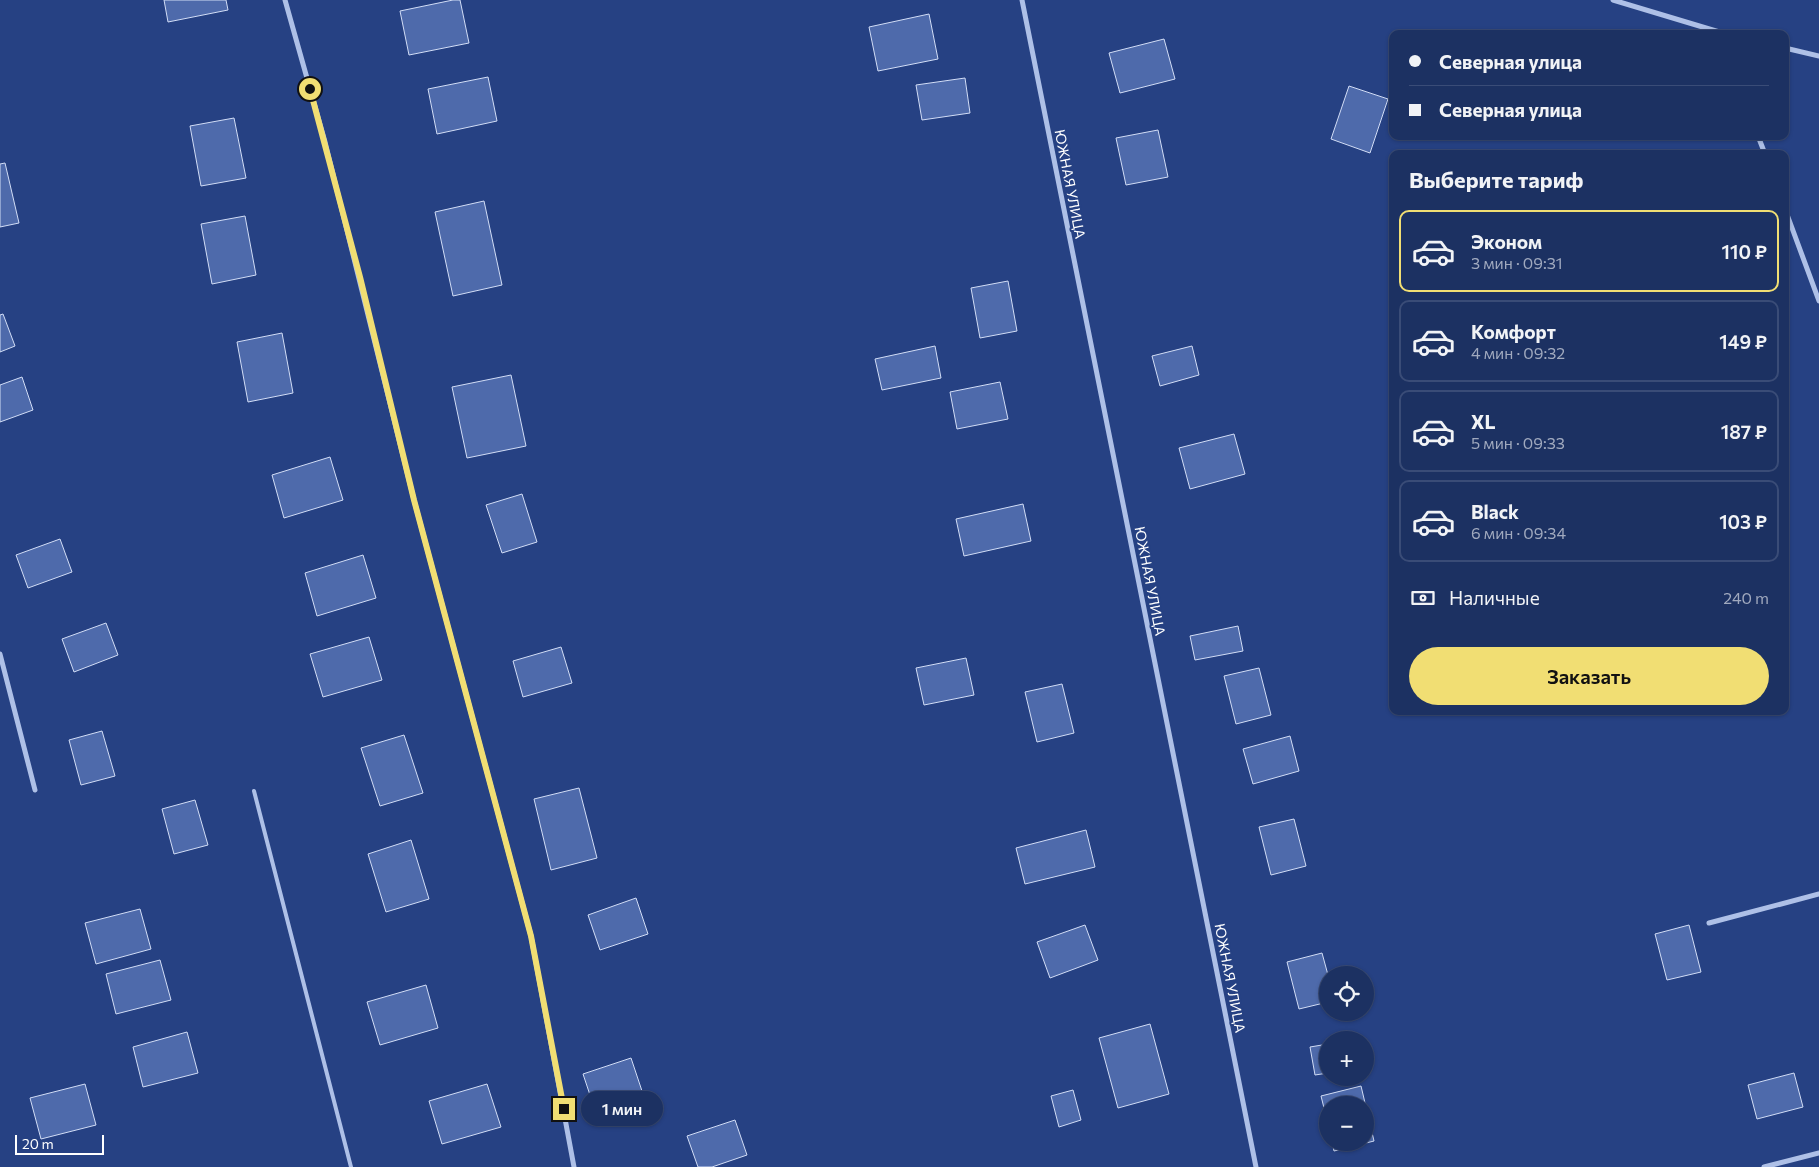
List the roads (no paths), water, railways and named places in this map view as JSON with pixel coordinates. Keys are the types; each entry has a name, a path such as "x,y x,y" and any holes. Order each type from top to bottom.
{"street":[{"path":"285,0 327,151 414,500 531,936 574,1167"},
{"name":"ЮЖНАЯ УЛИЦА","path":"1022,0 1256,1167"},
{"path":"1613,0 1712,30"},
{"path":"1789,49 1819,56"},
{"path":"1789,220 1819,301"},
{"path":"0,654 35,790"},
{"path":"1708,923 1819,894"},
{"path":"1764,1167 1819,1153"}],"lane":[{"path":"254,791 351,1167"}]}
